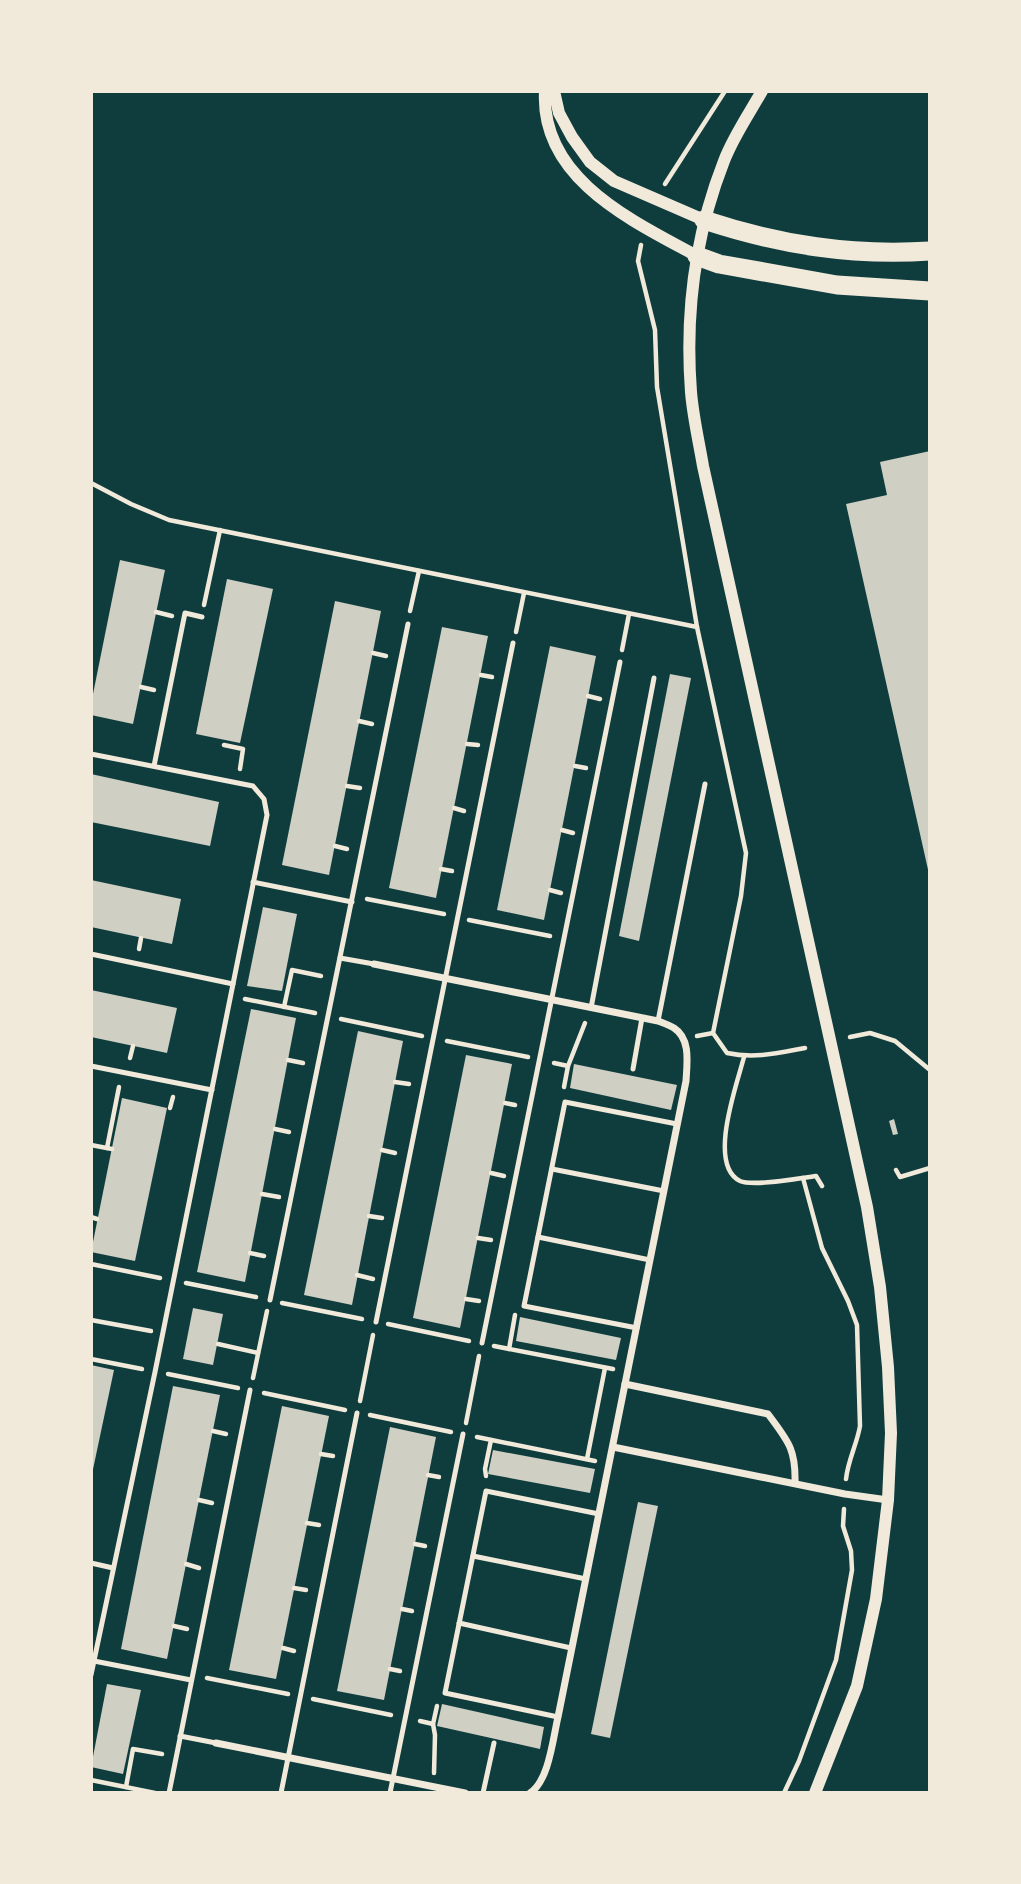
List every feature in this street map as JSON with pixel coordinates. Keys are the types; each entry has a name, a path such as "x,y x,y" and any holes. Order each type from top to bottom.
{"highway":[{"path":"704,220 795,244 832,250 893,253 930,251"},
{"path":"697,256 719,264 837,285 930,291"}],"street":[{"path":"545,91 547,120 555,141 581,182 619,212 697,256"},
{"path":"554,91 559,113 590,162 614,181 704,220"},
{"path":"762,91 724,159 704,220 689,320 691,395 703,466 867,1207 880,1287 891,1433 888,1500 876,1599 857,1686 815,1793"},
{"path":"374,964 658,1021 675,1028 684,1040 688,1057 686,1081 558,1717 545,1771 537,1789 530,1793"},
{"path":"625,1384 768,1414 789,1443 796,1466 795,1483"},
{"path":"613,1447 845,1494 888,1500"},
{"path":"216,1743 393,1779 433,1790 465,1793"}],"lane":[{"path":"154,766 184,613 202,617"},
{"path":"270,1300 408,624"},
{"path":"376,1322 513,643"},
{"path":"482,1343 620,662"},
{"path":"591,1008 654,678"},
{"path":"91,754 253,786 264,799 267,816 91,1675"},
{"path":"658,1021 705,784"},
{"path":"253,882 352,899"},
{"path":"91,954 233,984"},
{"path":"340,958 374,964"},
{"path":"632,1069 642,1018"},
{"path":"91,1066 212,1090"},
{"path":"637,1328 524,1306 565,1102 677,1124"},
{"path":"552,1169 664,1191"},
{"path":"538,1237 650,1260"},
{"path":"169,1793 250,1390"},
{"path":"281,1793 358,1413"},
{"path":"390,1793 463,1434"},
{"path":"558,1717 445,1693 459,1623 486,1491 599,1514"},
{"path":"473,1556 586,1579"},
{"path":"91,1563 113,1567"},
{"path":"459,1623 571,1648"},
{"path":"94,1661 191,1680"},
{"path":"180,1736 216,1743"},
{"path":"483,1793 494,1742"}],"path":[{"path":"664,187 725,91"},
{"path":"642,242 638,261 655,330 657,387 697,627 746,853 741,897 713,1033 727,1053 744,1057 805,1048"},
{"path":"91,483 169,520 697,627"},
{"path":"408,624 419,571"},
{"path":"513,643 524,593"},
{"path":"620,662 629,614"},
{"path":"224,745 243,748 237,783"},
{"path":"352,899 564,939"},
{"path":"284,1007 292,970 336,979"},
{"path":"231,996 568,1066"},
{"path":"565,1102 564,1086 568,1066 591,1008"},
{"path":"850,1037 870,1033 895,1041 930,1070"},
{"path":"744,1057 724,1139 725,1160 731,1174 741,1181 757,1183 816,1176 822,1186"},
{"path":"91,1145 109,1149 122,1072"},
{"path":"896,1170 900,1177 930,1168"},
{"path":"91,1264 605,1368 587,1459 91,1359"},
{"path":"250,1390 270,1300"},
{"path":"509,1349 517,1304 524,1306"},
{"path":"91,1320 162,1334"},
{"path":"358,1413 376,1322"},
{"path":"463,1434 482,1343"},
{"path":"218,1344 258,1353"},
{"path":"486,1491 485,1469 491,1440"},
{"path":"433,1790 433,1724 438,1701 445,1693"},
{"path":"126,1787 133,1749 176,1757"},
{"path":"91,1780 155,1793"}],"building":[{"path":"930,451 929,874 846,504 887,495 880,462"},
{"path":"120,560 165,570 133,724 91,715"},
{"path":"227,579 273,589 240,743 196,734"},
{"path":"335,601 381,611 329,875 282,865"},
{"path":"442,627 488,636 436,898 389,888"},
{"path":"550,646 596,656 544,920 497,910"},
{"path":"670,674 691,678 639,941 619,936"},
{"path":"91,774 219,802 210,846 91,822"},
{"path":"91,880 181,899 172,944 91,927"},
{"path":"263,907 297,914 282,991 247,986"},
{"path":"91,990 177,1008 167,1053 91,1037"},
{"path":"251,1009 296,1018 245,1282 197,1272"},
{"path":"358,1031 403,1041 352,1305 304,1295"},
{"path":"466,1055 512,1064 460,1328 413,1318"},
{"path":"574,1064 677,1085 671,1110 570,1088"},
{"path":"122,1098 167,1108 135,1261 91,1252"},
{"path":"894,1119 898,1134 893,1135 889,1121"},
{"path":"193,1308 223,1314 213,1365 183,1359"},
{"path":"520,1317 621,1338 616,1360 516,1341"},
{"path":"91,1365 114,1370 92,1474 91,1474"},
{"path":"173,1386 220,1395 167,1659 121,1649"},
{"path":"282,1406 329,1416 276,1679 229,1670"},
{"path":"390,1427 436,1437 384,1700 337,1691"},
{"path":"493,1450 595,1469 590,1493 488,1474"},
{"path":"638,1502 658,1506 610,1738 591,1734"},
{"path":"107,1684 141,1690 123,1774 91,1767"},
{"path":"442,1704 544,1727 540,1749 437,1726"}]}
